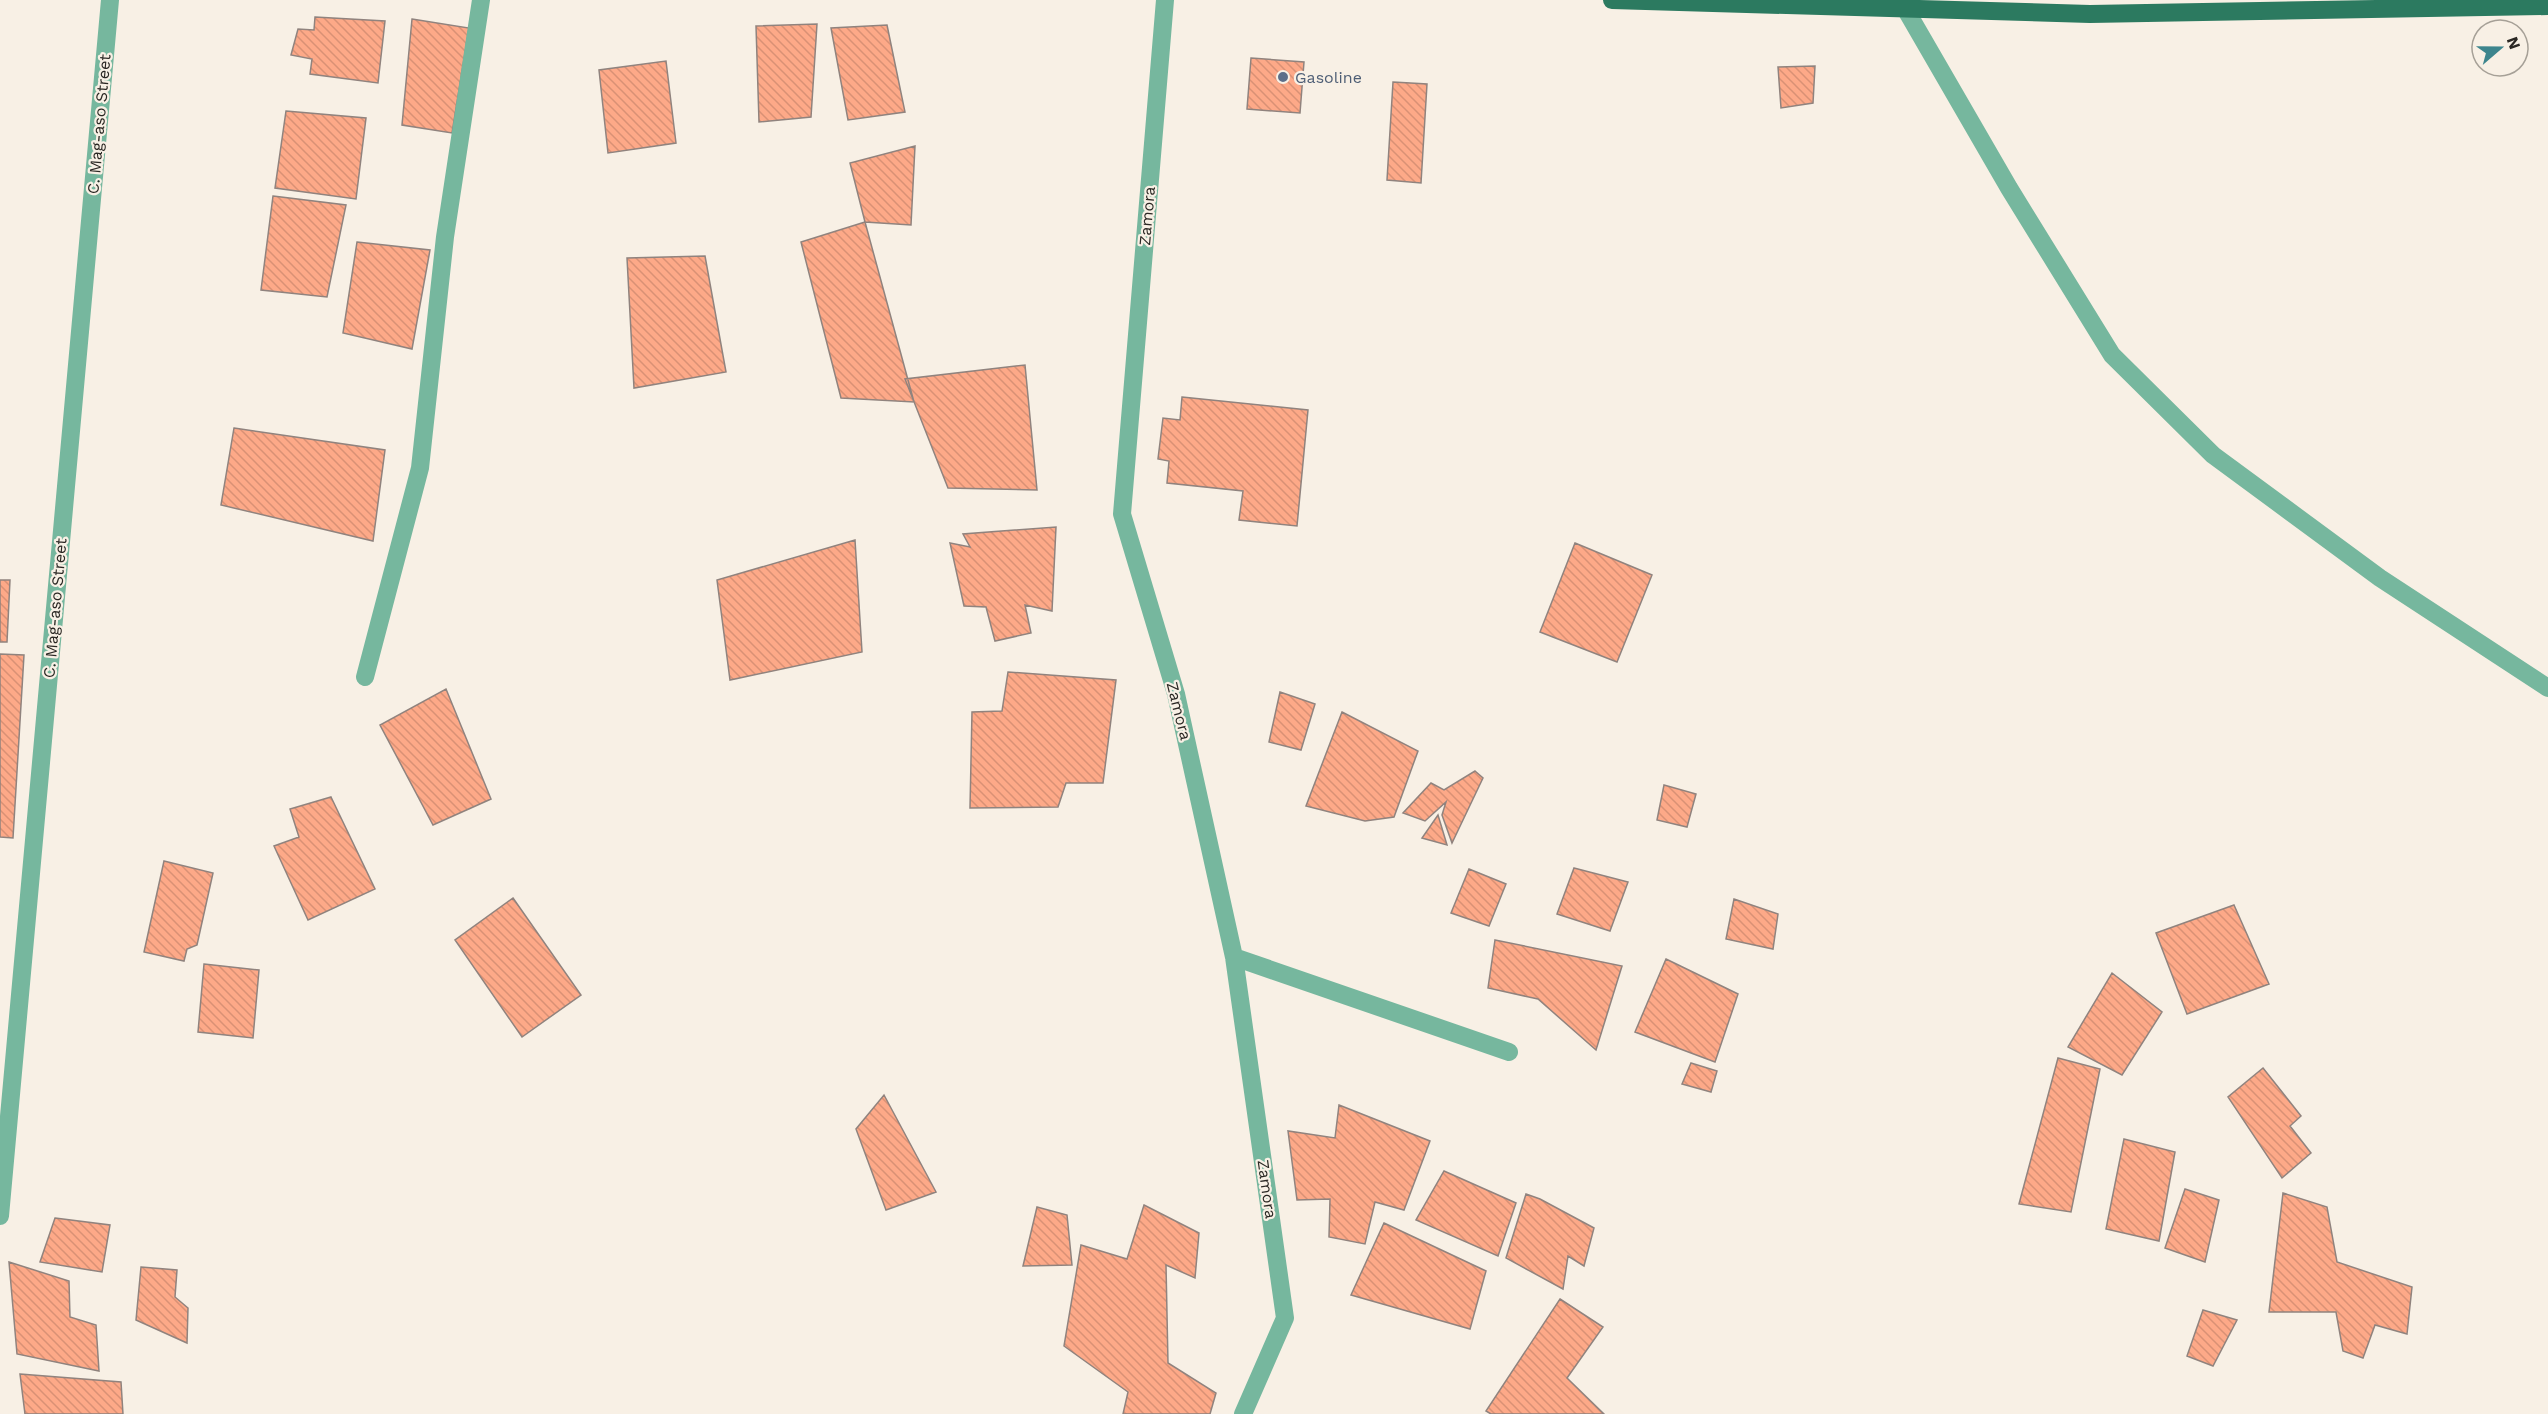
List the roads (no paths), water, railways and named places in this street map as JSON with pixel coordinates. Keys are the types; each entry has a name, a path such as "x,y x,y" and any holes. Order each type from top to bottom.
{"main road":[{"path":"1612,0 2090,15 2548,6"}],"street":[{"name":"C. Mag-aso Street","path":"0,1216 3,1157 110,0"},
{"path":"365,676 420,468 445,237 482,0"},
{"name":"Zamora","path":"1165,0 1122,514 1176,694 1234,957 1285,1318 1243,1414"},
{"path":"1906,10 2008,188 2112,355 2213,455 2380,578 2548,688"},
{"path":"1234,957 1509,1052"}],"place":[{"name":"Gasoline","path":"1283,77"}]}
